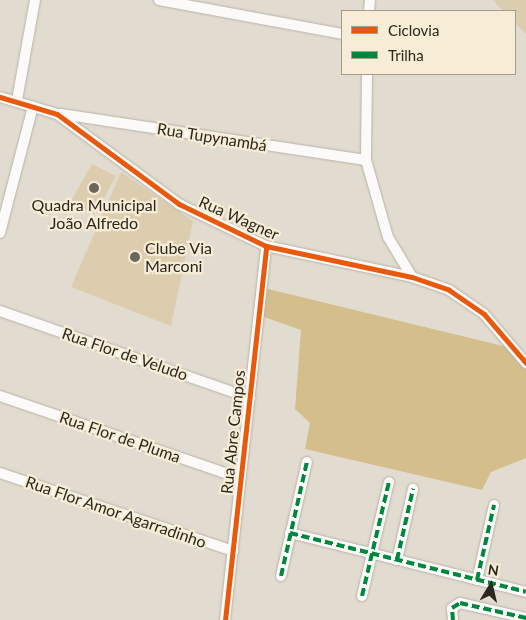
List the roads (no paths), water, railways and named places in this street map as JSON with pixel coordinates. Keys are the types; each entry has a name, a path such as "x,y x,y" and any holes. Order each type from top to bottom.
{"street":[{"path":"18,100 35,0"},
{"path":"159,0 341,34"},
{"path":"367,75 366,160 388,237 412,277"},
{"name":"Rua Wagner","path":"0,97 18,100 57,114 179,204 266,246 412,277 449,290 484,314 526,362"},
{"path":"0,233 34,106"},
{"name":"Rua Tupynambá","path":"57,114 366,160"},
{"name":"Rua Abre Campos","path":"225,620 266,246"},
{"name":"Rua Flor de Veludo","path":"0,311 250,398"},
{"name":"Rua Flor de Pluma","path":"0,396 240,478"},
{"path":"281,576 307,462"},
{"name":"Rua Flor Amor Agarradinho","path":"0,473 233,551"},
{"path":"362,596 389,482"},
{"path":"397,560 413,489"},
{"path":"477,580 494,505"},
{"path":"290,533 526,592"},
{"path":"453,620 452,608 460,603 526,618"}],"place":[{"name":"Quadra Municipal João Alfredo","path":"94,188"},
{"name":"Clube Via Marconi","path":"135,257"}]}
